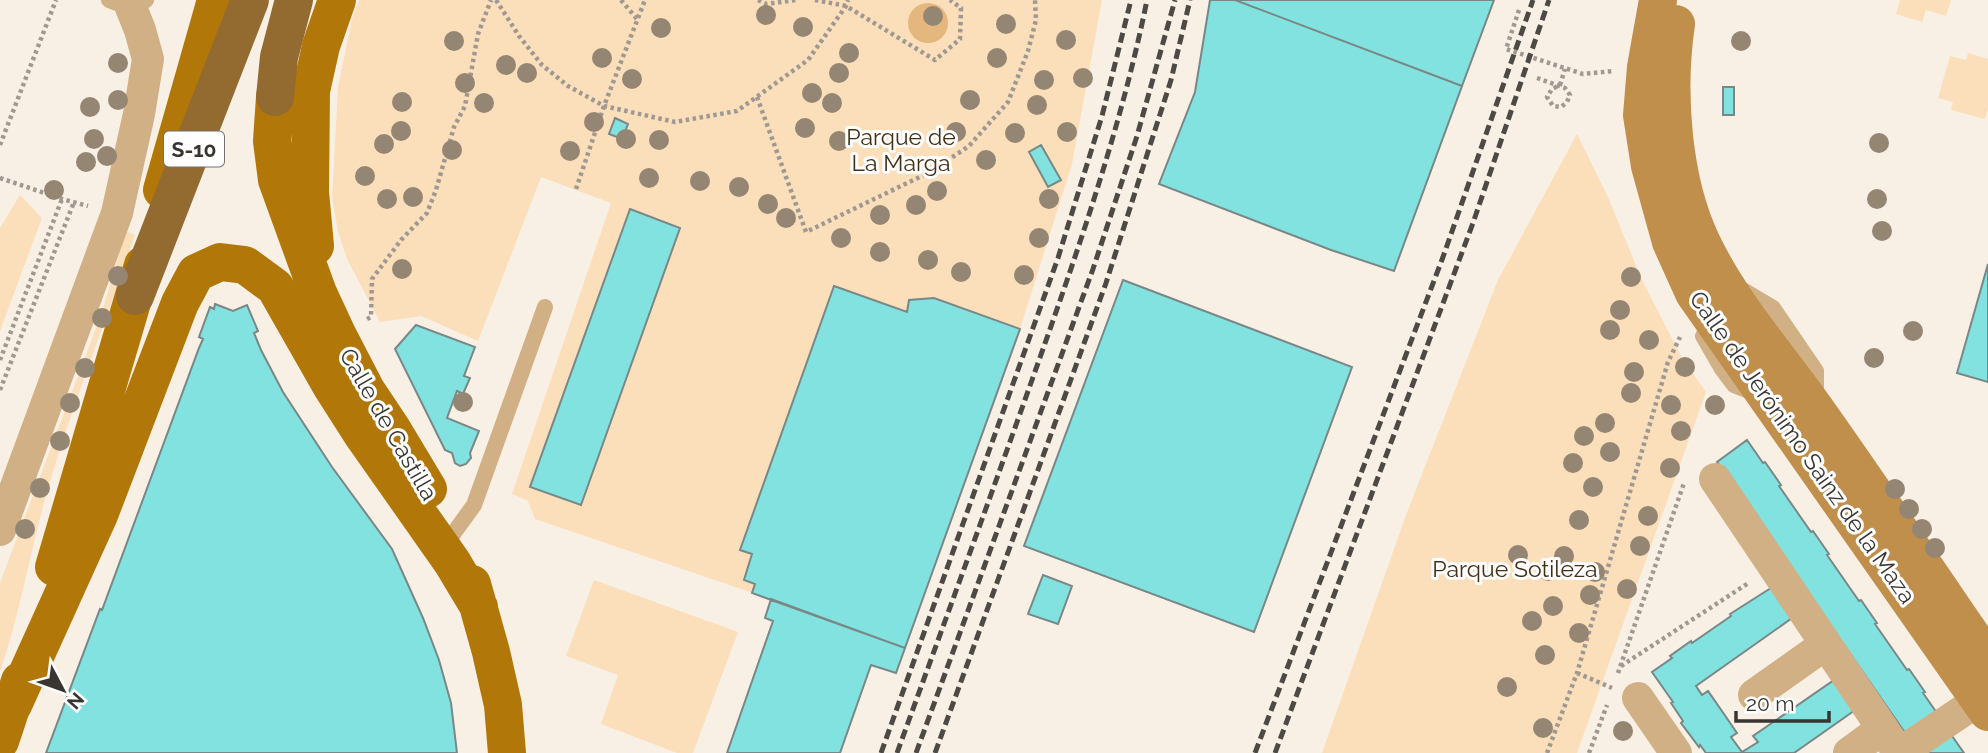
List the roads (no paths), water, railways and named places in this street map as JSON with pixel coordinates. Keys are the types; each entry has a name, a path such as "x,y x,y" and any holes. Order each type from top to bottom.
{"highway":[{"name":"S-10","path":"135,296 250,0"},
{"path":"275,97 279,57 294,0"}],"main road":[{"path":"0,741 135,296 165,176 216,0"},
{"path":"318,293 310,192 311,91 321,46 337,0"},
{"path":"1632,69 1648,0"},
{"name":"Calle de Jerónimo Sainz de la Maza","path":"1676,8 1632,69 1650,166 1671,242 1694,293 1984,706"},
{"name":"Calle de Jerónimo Sainz de la Maza","path":"1676,8 1672,66 1673,123 1680,180 1702,242 1737,301 1988,660"},
{"name":"Calle de Castilla","path":"275,97 272,141 276,180 318,293 366,390 426,484 453,534 492,652 503,705 507,753"},
{"path":"13,705 99,515 180,303 196,272 220,262 245,265 275,287 332,387 452,562 479,607"}],"street":[{"path":"0,530 117,213 148,59 129,2"},
{"path":"1701,475 1826,644 1894,745"},
{"path":"1754,695 1826,644"},
{"path":"1620,696 1676,753"},
{"path":"1853,752 1894,745 1984,706"}],"lane":[{"path":"1679,260 1681,300 1688,321 1734,385 1766,398"},
{"path":"453,534 474,505 545,307"}],"railway":[{"path":"881,753 1058,258 1102,116 1131,0"},
{"path":"897,753 1081,239 1111,144 1147,0"},
{"path":"916,753 1093,269 1137,136 1175,0"},
{"path":"935,753 1106,283 1171,80 1190,0"},
{"path":"1255,753 1443,257 1533,0"},
{"path":"1275,753 1473,223 1549,0"}],"park label":[{"name":"Parque de La Marga","path":"901,149"},
{"name":"Parque Sotileza","path":"1515,568"}]}
